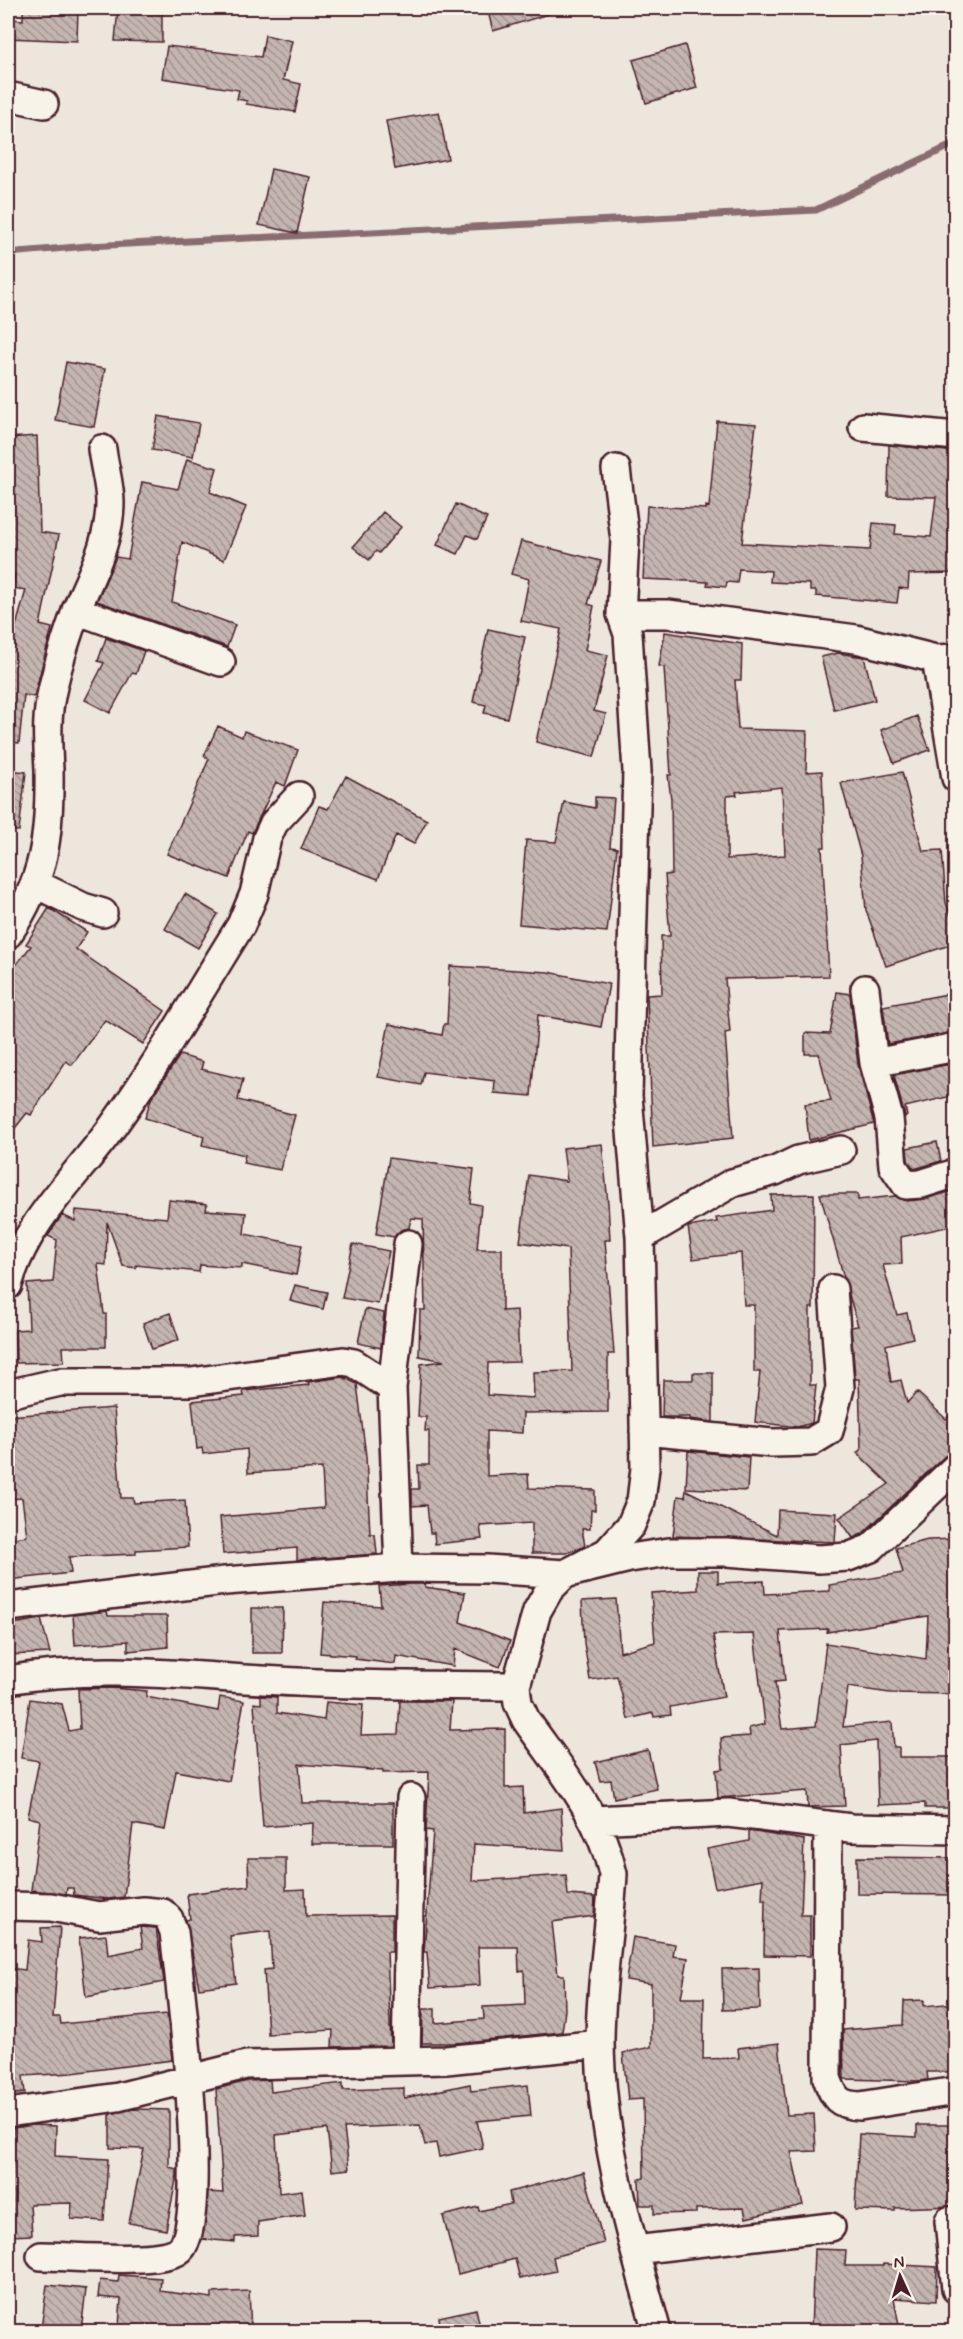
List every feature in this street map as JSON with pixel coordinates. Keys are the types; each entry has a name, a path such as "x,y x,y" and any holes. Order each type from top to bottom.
{"street":[{"path":"8,96 44,104"},
{"path":"863,427 956,436"},
{"path":"8,934 24,910 36,884 47,843 50,700 76,610 103,546 110,503 102,449"},
{"path":"616,469 624,540 621,614 628,634 637,771 628,1078 640,1237 645,1468 641,1501 631,1524 608,1552 565,1574 549,1590 537,1611 516,1686 518,1703 526,1720 595,1820 608,1851 613,1874 600,2044 605,2119 612,2167 657,2331"},
{"path":"76,610 220,662"},
{"path":"621,614 668,614 856,639 946,659 956,778"},
{"path":"8,1285 24,1243 45,1211 126,1108 241,925 254,894 267,838 274,823 299,796"},
{"path":"36,884 83,907 103,913"},
{"path":"865,989 874,1063 889,1118 893,1166 906,1185 921,1184 956,1173"},
{"path":"874,1063 956,1047"},
{"path":"640,1237 732,1183 775,1171 798,1160 841,1150"},
{"path":"399,1568 392,1388 408,1244"},
{"path":"644,1431 772,1443 811,1442 829,1431 840,1389 833,1289"},
{"path":"8,1394 60,1382 191,1382 343,1361 354,1363 392,1388"},
{"path":"8,1607 225,1581 399,1568 487,1569 565,1574 630,1558 669,1552 727,1552 819,1559 848,1557 871,1548 956,1467"},
{"path":"8,1680 52,1672 136,1672 300,1682 516,1686"},
{"path":"406,2061 411,1798"},
{"path":"595,1820 728,1813 828,1825 956,1830"},
{"path":"828,1825 827,2078 834,2098 845,2105 860,2106 956,2091"},
{"path":"8,1906 34,1906 99,1916 144,1911 163,1913 169,1919 174,1932 191,2080 192,2213 189,2235 179,2250 156,2257 41,2256"},
{"path":"8,2113 118,2097 246,2065 446,2060 600,2044"},
{"path":"950,2221 956,2289"},
{"path":"635,2250 831,2227"}],"building":[{"path":"23,8 78,8 77,41 8,38 8,19 23,20"},
{"path":"118,8 162,8 162,42 115,41"},
{"path":"487,8 555,8 555,12 493,31"},
{"path":"265,35 292,41 283,80 301,84 295,112 246,104 247,101 237,99 239,90 162,78 167,46 261,57"},
{"path":"685,45 697,88 646,103 633,60"},
{"path":"439,112 448,159 395,169 386,121"},
{"path":"271,169 310,177 297,233 259,225"},
{"path":"66,362 105,369 94,427 55,420"},
{"path":"158,416 199,423 193,457 152,450"},
{"path":"717,421 756,424 742,543 870,550 873,523 896,525 895,534 931,537 936,497 888,496 889,445 956,452 956,573 909,574 908,589 899,588 897,603 816,596 816,591 810,591 810,584 770,582 771,571 739,569 737,583 727,582 726,587 707,585 708,582 643,579 647,506 706,509 706,506 709,507"},
{"path":"37,436 40,532 59,535 40,625 52,628 34,697 24,695 19,743 8,742 8,624 16,626 26,590 13,588 15,575 8,574 8,438"},
{"path":"187,459 217,468 210,492 246,507 224,560 182,542 172,602 235,625 227,647 97,601 116,557 128,559 142,482 178,489"},
{"path":"456,504 487,518 477,539 467,535 458,554 437,545"},
{"path":"383,512 401,527 379,553 376,551 369,560 353,547"},
{"path":"521,541 601,561 588,604 594,606 585,650 608,655 594,711 606,714 594,757 536,742 561,629 521,621 529,579 511,574"},
{"path":"488,629 525,637 507,718 484,713 486,705 473,702"},
{"path":"665,632 742,644 741,680 735,680 738,729 807,731 806,772 822,771 825,847 822,847 829,976 725,979 730,1032 725,1033 733,1138 653,1147 647,995 662,994 661,936 670,936 665,875 672,874 671,799 668,775 671,775 664,667 659,666","holes":["782,787 785,855 727,859 727,796 737,795 736,792"]},
{"path":"106,638 144,651 136,674 132,673 110,713 85,700 104,663 98,661"},
{"path":"838,653 864,657 875,700 834,710 821,657"},
{"path":"917,716 930,750 894,763 881,730"},
{"path":"218,726 242,737 244,731 298,750 285,786 276,782 252,833 248,831 229,878 167,854 209,759 204,756"},
{"path":"8,770 26,772 19,831 8,830"},
{"path":"902,772 923,851 942,850 946,903 956,929 956,943 886,966 866,910 861,856 841,783"},
{"path":"346,776 427,820 414,844 396,835 378,879 301,849 319,806 328,809"},
{"path":"595,797 614,798 610,847 617,848 607,932 519,924 526,840 556,842 564,802 595,808"},
{"path":"185,894 218,914 198,948 165,929"},
{"path":"49,908 87,932 76,949 165,1011 143,1044 105,1020 72,1065 66,1061 31,1115 27,1113 8,1137 8,975 31,946 26,944"},
{"path":"450,966 548,972 609,984 601,1027 538,1015 531,1096 494,1093 495,1081 424,1072 421,1085 378,1077 389,1024 442,1035 444,1024 447,1024"},
{"path":"837,992 850,994 858,1065 874,1124 809,1140 805,1104 831,1101 819,1054 805,1054 805,1033 830,1034"},
{"path":"953,993 956,1032 888,1044 883,1006"},
{"path":"180,1055 203,1062 201,1069 243,1079 238,1100 295,1115 280,1170 243,1163 245,1155 202,1145 204,1136 145,1118 151,1099"},
{"path":"956,1063 956,1095 905,1107 907,1116 905,1117 894,1075"},
{"path":"937,1142 941,1161 914,1169 908,1161 907,1148"},
{"path":"602,1144 608,1203 610,1240 605,1240 614,1354 608,1354 608,1412 523,1413 522,1433 487,1431 487,1476 528,1474 529,1488 595,1490 595,1510 591,1510 590,1529 582,1529 585,1546 566,1553 532,1553 532,1523 480,1526 482,1539 435,1544 434,1533 430,1533 427,1505 412,1506 412,1489 419,1489 418,1465 429,1465 429,1431 425,1431 426,1417 418,1417 421,1364 444,1361 419,1356 420,1310 425,1310 423,1219 411,1218 409,1228 401,1230 394,1237 376,1234 389,1158 474,1169 470,1203 481,1205 477,1249 502,1249 502,1311 517,1310 519,1362 488,1363 487,1395 534,1398 533,1372 572,1371 568,1249 520,1242 529,1175 567,1181 563,1148"},
{"path":"956,1190 956,1225 901,1237 902,1264 883,1265 897,1315 907,1313 913,1338 886,1345 891,1382 901,1380 907,1403 917,1392 946,1419 956,1410 956,1452 945,1456 862,1534 853,1538 839,1518 889,1484 857,1453 861,1449 859,1379 855,1379 851,1327 858,1326 820,1194 858,1194 858,1200 895,1196 907,1201 925,1199"},
{"path":"814,1194 810,1385 816,1385 812,1423 797,1427 755,1422 760,1372 754,1372 754,1305 744,1305 741,1253 693,1259 688,1227 717,1222 716,1218 772,1210 771,1195"},
{"path":"169,1200 207,1204 206,1210 246,1213 244,1234 302,1245 296,1275 242,1264 242,1268 200,1265 199,1272 136,1265 136,1268 123,1266 107,1222 106,1265 98,1264 104,1314 106,1314 106,1347 63,1347 64,1362 16,1363 15,1330 29,1329 27,1284 53,1282 57,1240 48,1236 62,1215 75,1221 76,1210 167,1218"},
{"path":"353,1244 389,1251 378,1304 342,1298"},
{"path":"295,1285 327,1292 323,1309 290,1301"},
{"path":"365,1309 384,1313 381,1348 358,1343"},
{"path":"170,1313 179,1340 152,1349 143,1323"},
{"path":"693,1373 713,1373 713,1422 690,1419 690,1417 662,1417 663,1380 693,1380"},
{"path":"343,1377 357,1384 366,1456 370,1534 375,1534 377,1554 297,1560 297,1548 223,1554 220,1517 324,1508 322,1468 248,1473 247,1449 203,1454 202,1448 197,1449 192,1401 244,1396 243,1391 309,1385 308,1382"},
{"path":"114,1408 121,1498 133,1498 134,1503 185,1500 188,1547 136,1550 136,1554 69,1557 71,1573 8,1580 8,1539 27,1536 22,1498 8,1499 8,1416"},
{"path":"688,1451 749,1457 747,1491 686,1488"},
{"path":"686,1490 777,1535 778,1510 837,1513 835,1542 673,1536 678,1496 685,1497"},
{"path":"956,1539 956,1694 890,1693 848,1687 843,1727 892,1722 894,1747 899,1747 899,1757 956,1757 956,1808 925,1808 925,1803 878,1805 876,1741 841,1745 845,1806 808,1807 807,1791 718,1798 716,1770 723,1769 721,1738 750,1736 749,1728 765,1724 754,1634 713,1635 724,1697 670,1707 671,1715 654,1717 653,1713 628,1719 617,1676 590,1680 584,1643 582,1601 616,1599 620,1652 655,1642 651,1593 698,1590 698,1571 718,1571 718,1583 764,1581 765,1594 830,1591 829,1585 903,1573 896,1548 928,1540","holes":["928,1616 926,1659 826,1643 816,1726 782,1729 775,1682 785,1681 780,1631 828,1629 827,1632"]},
{"path":"425,1584 425,1587 465,1593 460,1622 510,1641 500,1667 455,1649 453,1666 396,1656 395,1664 355,1659 356,1656 320,1653 324,1602 381,1606 379,1586"},
{"path":"252,1608 283,1608 282,1653 252,1653"},
{"path":"107,1611 108,1616 167,1616 168,1647 128,1651 128,1641 75,1645 73,1615"},
{"path":"41,1619 50,1653 8,1655 8,1625"},
{"path":"112,1688 147,1691 146,1697 218,1711 220,1697 244,1701 229,1781 176,1771 165,1830 133,1824 124,1897 108,1899 74,1895 73,1888 67,1888 66,1894 31,1890 40,1820 28,1817 39,1761 21,1758 30,1699 62,1704 69,1731 80,1729 78,1689"},
{"path":"261,1696 277,1697 277,1713 324,1720 326,1702 363,1705 361,1735 398,1734 400,1701 452,1701 450,1730 505,1729 505,1788 523,1787 524,1813 561,1808 564,1850 474,1844 472,1881 566,1875 568,1895 595,1897 594,1916 552,1922 558,1975 564,1975 565,2010 562,2032 456,2043 422,2043 423,2009 435,2009 435,2023 484,2019 483,2007 525,2005 524,1970 519,1971 518,1947 478,1947 480,1985 430,1988 427,1952 424,1952 433,1831 426,1830 429,1772 383,1773 383,1771 299,1764 302,1803 393,1803 393,1844 312,1844 313,1823 263,1827 254,1703 261,1704"},
{"path":"648,1750 657,1789 614,1798 611,1780 600,1781 595,1762"},
{"path":"749,1831 804,1840 801,1915 810,1915 810,1956 764,1955 763,1879 715,1888 707,1849 749,1841"},
{"path":"857,1857 956,1858 956,1895 857,1894"},
{"path":"248,1858 286,1858 286,1890 305,1889 306,1916 392,1915 392,1952 387,1952 391,2046 332,2047 333,2030 268,2034 264,1970 272,1969 270,1931 230,1936 236,1983 199,1988 186,1920 190,1919 187,1894 249,1886"},
{"path":"60,1927 53,2017 60,2017 61,2024 167,2014 172,2060 72,2073 23,2076 25,2093 8,2095 8,1968 25,1970 28,1940 42,1942 41,1928"},
{"path":"140,1927 156,1928 164,1982 86,1997 79,1938 106,1935 108,1955 143,1948"},
{"path":"633,1937 675,1944 673,1956 688,1958 681,1998 704,1998 703,2059 739,2058 738,2048 779,2043 787,2115 814,2114 816,2151 791,2152 803,2205 746,2218 744,2208 696,2209 696,2213 654,2214 654,2205 640,2205 639,2179 644,2178 643,2099 628,2100 623,2053 651,2047 651,1984 626,1980"},
{"path":"759,1968 760,2009 723,2010 722,1969"},
{"path":"924,2000 924,2006 956,2003 956,2072 927,2072 928,2080 918,2081 844,2079 843,2030 903,2025 904,2001"},
{"path":"270,2080 271,2092 343,2083 343,2090 404,2088 404,2098 470,2084 471,2091 528,2085 531,2116 477,2121 483,2148 439,2157 436,2143 425,2145 420,2125 344,2128 349,2169 332,2171 327,2129 276,2135 279,2193 302,2190 305,2215 258,2222 258,2236 235,2237 235,2242 202,2239 208,2192 223,2193 216,2089 248,2081"},
{"path":"133,2109 169,2110 169,2167 177,2169 177,2175 166,2230 129,2223 144,2149 110,2148 110,2114"},
{"path":"33,2125 56,2126 55,2156 108,2159 104,2221 71,2219 72,2203 30,2204 32,2235 10,2236 9,2170 12,2170 13,2128"},
{"path":"917,2125 954,2125 955,2206 895,2208 895,2211 855,2210 859,2134 917,2137"},
{"path":"584,2172 604,2243 553,2257 556,2271 520,2279 515,2259 458,2274 443,2216 478,2207 479,2211 511,2204 509,2192"},
{"path":"814,2249 846,2250 845,2266 883,2266 883,2264 937,2267 936,2301 894,2298 900,2331 811,2331"},
{"path":"119,2275 161,2278 160,2291 212,2298 212,2293 249,2291 251,2331 164,2331 164,2329 119,2326 121,2299 98,2297 100,2280 118,2282"},
{"path":"47,2285 86,2289 81,2331 41,2329"},
{"path":"476,2309 481,2331 441,2331 439,2317"}],"waterway":[{"path":"8,253 88,246 816,210 956,143"}]}
